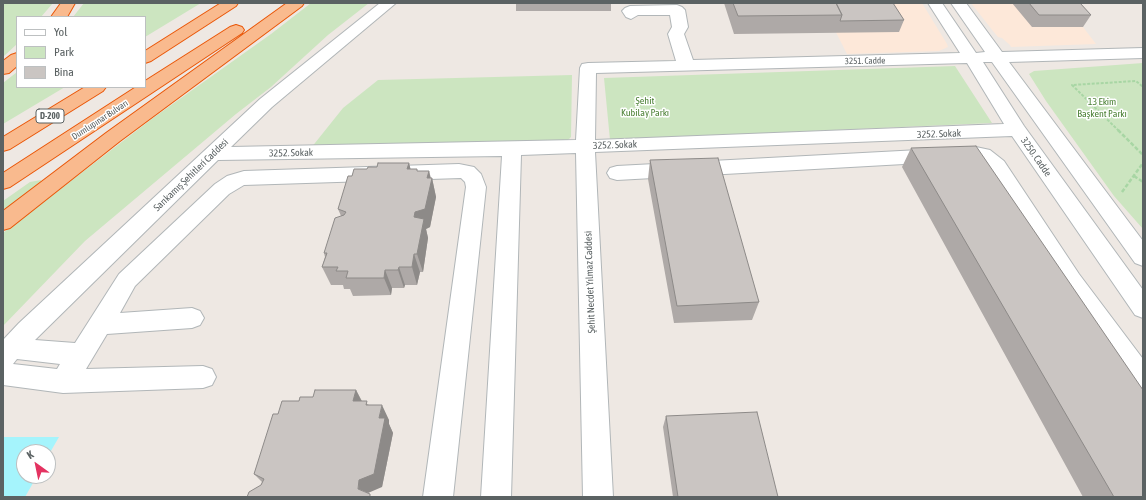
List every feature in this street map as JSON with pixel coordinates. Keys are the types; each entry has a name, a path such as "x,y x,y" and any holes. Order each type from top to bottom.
{"highway":[{"path":"59,16 68,3"},
{"path":"146,57 231,3"},
{"name":"Dumlupınar Bulvarı","path":"3,182 192,60 276,3"},
{"path":"3,222 113,137 297,3"},
{"path":"3,69 16,59"},
{"name":"D-200","path":"3,145 95,88"}],"street":[{"name":"Sarıkamış Şehitleri Caddesi","path":"8,353 28,330 266,104 389,3"},
{"name":"3250. Cadde","path":"935,3 972,58 1017,130 1143,308"},
{"path":"958,3 996,47 1097,196 1143,257"},
{"path":"630,14 630,11 677,10 680,27 676,34 686,65"},
{"name":"3251. Cadde","path":"588,68 972,58 996,47 1143,53"},
{"name":"Şehit Necdet Yılmaz Caddesi","path":"588,68 585,146 598,497"},
{"name":"3252. Sokak","path":"212,154 512,149 865,137 1017,130"},
{"path":"865,137 879,158"},
{"path":"496,497 512,149"},
{"path":"617,173 976,153 991,159 997,166 1071,280 1143,379"},
{"path":"63,381 81,355 127,280 222,189 234,181 244,178 459,171 467,172 474,179 476,187 438,497"},
{"path":"100,324 192,318"},
{"path":"8,353 81,355"},
{"path":"3,374 63,381 203,377"}],"path":[{"path":"1143,87 1136,81 1072,85 1143,155"},
{"path":"1097,196 1120,193 1143,163"},
{"path":"1134,176 1143,182"}],"shaded area":[{"path":"821,3 922,3 948,47 939,51 847,54"},
{"path":"971,3 1061,3 1096,44 1011,47 1002,38 998,37"}],"green space":[{"path":"3,3 53,3 42,16 16,16 16,45 3,57"},
{"path":"84,3 201,3 146,36 146,16 74,16"},
{"path":"311,3 369,3 328,35 271,87 236,114 85,241 3,326 3,233 153,118 271,34"},
{"name":"13 Ekim Başkent Parkı","path":"1143,63 1143,229 1114,196 1046,101 1029,74 1034,71"},
{"name":"Şehit Kubilay Parkı","path":"955,66 992,123 610,140 604,78"},
{"path":"16,73 16,88 63,88 3,124 3,83"},
{"path":"572,75 571,137 565,143 311,148 343,108 378,80"},
{"path":"41,180 42,185 3,214 3,201 30,182"}],"water":[{"path":"3,437 59,437 55,444 16,444 16,484 32,484 25,497 3,497"}],"building":[{"path":"733,3 836,3 842,15 738,16"},
{"path":"836,3 893,3 904,20 840,21 842,15"},
{"path":"1029,3 1080,3 1091,15 1039,15"},
{"path":"976,146 1143,390 1143,497 1114,497 911,148"},
{"path":"718,158 759,302 677,306 650,160"},
{"path":"378,163 409,163 407,169 429,171 427,178 432,178 425,209 415,212 414,217 424,219 417,254 414,254 412,267 399,267 398,270 385,270 384,278 346,278 348,271 336,271 338,267 322,267 327,253 324,253 335,218 344,215 346,212 338,209 348,176 352,176 354,169 377,167"},
{"path":"315,390 356,390 353,401 367,401 366,405 382,405 379,418 385,418 374,474 359,480 358,489 370,494 370,497 247,497 249,492 261,485 264,479 254,474 273,414 278,414 282,401 299,401 300,397 313,397"},
{"path":"757,412 778,497 678,497 666,416"}]}
